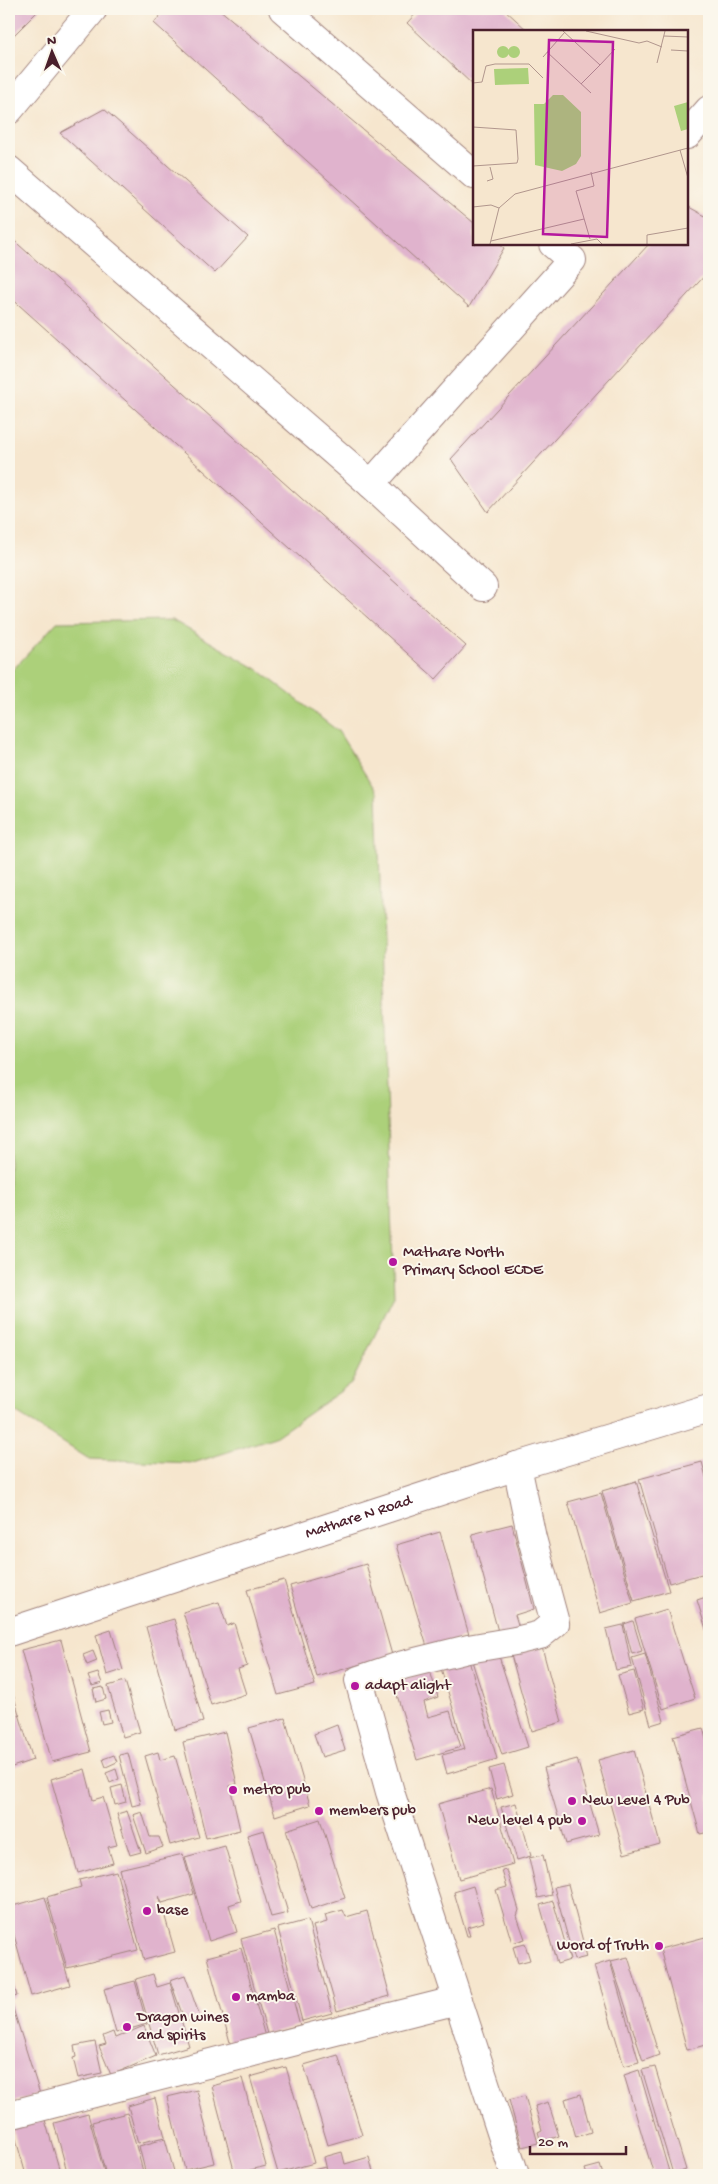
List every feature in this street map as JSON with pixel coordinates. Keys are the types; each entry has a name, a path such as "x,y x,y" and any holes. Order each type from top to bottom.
{"street":[{"path":"9,110 93,9"},
{"path":"283,9 473,174"},
{"path":"688,134 709,110"},
{"path":"9,170 371,484 483,587"},
{"path":"371,484 570,249"},
{"name":"Mathare N Road","path":"9,1632 517,1466 709,1408"},
{"path":"515,2175 390,1792 360,1680 413,1663 540,1635 555,1623 532,1538 517,1466"},
{"path":"9,2115 294,2040 458,2000"}],"green space":[{"path":"172,620 257,669 338,731 377,793 394,1296 351,1384 275,1437 193,1463 89,1459 9,1408 9,674 57,622"}],"building":[{"path":"9,9 40,9 9,40"},
{"path":"165,9 219,9 473,222 473,245 500,245 504,248 469,307 154,23"},
{"path":"420,9 504,9 527,30 473,30 473,85 407,23"},
{"path":"104,109 248,237 215,273 60,133"},
{"path":"688,207 709,218 709,271 488,512 451,459 648,245 688,245"},
{"path":"9,236 466,646 436,679 9,296"},
{"path":"702,1462 709,1488 709,1572 669,1583 639,1479"},
{"path":"636,1481 669,1591 634,1601 602,1491"},
{"path":"601,1493 633,1603 600,1613 568,1502"},
{"path":"512,1524 534,1609 515,1615 521,1634 500,1639 472,1534"},
{"path":"440,1532 469,1635 428,1650 396,1545"},
{"path":"366,1564 392,1655 317,1677 290,1586"},
{"path":"284,1580 315,1685 278,1695 247,1590"},
{"path":"709,1596 709,1639 697,1600"},
{"path":"219,1602 227,1626 234,1623 247,1666 238,1669 246,1694 211,1705 183,1612"},
{"path":"667,1609 695,1698 663,1709 635,1619"},
{"path":"174,1619 203,1722 175,1730 146,1627"},
{"path":"633,1621 642,1651 632,1654 624,1624"},
{"path":"623,1625 632,1667 616,1670 606,1629"},
{"path":"111,1630 123,1670 107,1675 96,1635"},
{"path":"61,1640 91,1752 52,1762 21,1650"},
{"path":"542,1647 562,1722 532,1731 511,1655"},
{"path":"497,1650 528,1747 502,1755 471,1658"},
{"path":"93,1651 97,1661 87,1665 83,1655"},
{"path":"645,1654 664,1721 651,1725 632,1658"},
{"path":"468,1657 497,1759 447,1774 442,1755 465,1749 440,1665"},
{"path":"430,1671 438,1697 424,1702 428,1717 450,1711 461,1747 417,1760 393,1682"},
{"path":"634,1671 644,1709 629,1713 618,1675"},
{"path":"98,1673 102,1683 92,1686 88,1676"},
{"path":"9,1681 33,1760 9,1768"},
{"path":"125,1681 140,1732 123,1737 108,1686"},
{"path":"103,1687 106,1699 96,1702 93,1689"},
{"path":"108,1710 111,1722 102,1724 99,1712"},
{"path":"285,1718 310,1805 275,1816 249,1728"},
{"path":"337,1725 345,1750 322,1757 314,1734"},
{"path":"703,1728 709,1750 709,1832 700,1834 673,1736"},
{"path":"225,1732 237,1784 230,1786 240,1830 206,1838 183,1742"},
{"path":"634,1750 660,1844 624,1854 598,1760"},
{"path":"158,1752 160,1760 175,1756 199,1837 170,1845 145,1756"},
{"path":"128,1753 141,1804 132,1806 119,1755"},
{"path":"114,1755 117,1762 106,1767 103,1759"},
{"name":"New Level 4 Pub","path":"577,1759 599,1835 566,1844 544,1768"},
{"path":"504,1765 513,1794 497,1799 489,1769"},
{"path":"85,1769 93,1800 103,1797 117,1845 108,1847 113,1863 78,1873 51,1779"},
{"path":"116,1769 119,1779 110,1783 106,1773"},
{"path":"122,1785 126,1802 115,1805 111,1788"},
{"path":"491,1789 513,1864 459,1879 438,1804"},
{"path":"516,1803 531,1856 517,1860 501,1807"},
{"path":"127,1811 141,1852 130,1855 117,1814"},
{"path":"142,1812 150,1837 159,1837 163,1847 146,1853 133,1815"},
{"path":"320,1819 345,1898 311,1909 286,1830"},
{"path":"264,1830 288,1913 271,1917 247,1835"},
{"path":"225,1846 241,1901 229,1905 237,1932 209,1941 185,1857"},
{"name":"base","path":"183,1854 194,1894 162,1903 159,1896 175,1952 144,1960 119,1869"},
{"path":"543,1855 552,1895 538,1898 529,1858"},
{"path":"507,1870 519,1910 517,1916 525,1939 512,1943 496,1890 507,1887 502,1871"},
{"path":"116,1871 138,1950 67,1968 47,1897 81,1887 79,1880"},
{"path":"568,1884 587,1957 574,1960 554,1887"},
{"path":"473,1886 484,1922 467,1927 470,1936 467,1936 454,1892"},
{"path":"45,1897 70,1985 31,1996 9,1917 9,1907"},
{"path":"553,1901 570,1960 557,1964 540,1905"},
{"path":"343,1910 346,1917 367,1911 390,1996 337,2011 313,1926 327,1922 325,1915"},
{"path":"308,1920 332,2013 302,2021 278,1928"},
{"path":"274,1930 300,2025 267,2034 241,1939"},
{"path":"709,1936 709,2044 687,2050 660,1949"},
{"path":"525,1944 530,1960 518,1963 513,1947"},
{"name":"mamba","path":"241,1948 265,2037 231,2046 207,1957"},
{"path":"628,1957 659,2055 643,2061 611,1961"},
{"path":"610,1961 639,2062 624,2066 594,1966"},
{"path":"9,1967 17,1996 9,1999"},
{"path":"153,1974 157,1987 170,1983 189,2046 158,2055 136,1979"},
{"path":"185,1975 200,2017 185,2022 170,1980"},
{"path":"135,1981 147,2024 116,2033 104,1989"},
{"path":"9,2002 11,2002 40,2094 9,2103"},
{"path":"144,2026 156,2056 111,2075 99,2046 106,2044 103,2036 113,2032 115,2038"},
{"path":"95,2042 102,2073 78,2078 73,2058 76,2057 74,2046"},
{"path":"338,2055 362,2135 328,2145 304,2065"},
{"path":"286,2067 314,2163 278,2173 250,2077"},
{"path":"655,2067 686,2170 673,2174 642,2070"},
{"path":"639,2070 670,2175 654,2175 624,2075"},
{"path":"242,2078 266,2166 235,2174 212,2086"},
{"path":"197,2090 214,2163 185,2170 167,2097"},
{"path":"581,2094 591,2132 576,2137 565,2099"},
{"path":"525,2096 538,2143 522,2147 509,2100"},
{"path":"155,2098 165,2137 138,2143 128,2106"},
{"path":"548,2102 559,2136 541,2142 538,2132 542,2130 535,2106"},
{"path":"127,2113 144,2175 106,2175 92,2122"},
{"path":"88,2114 105,2175 68,2175 54,2123"},
{"path":"45,2120 61,2175 26,2175 13,2129"},
{"path":"165,2139 175,2175 146,2175 139,2146"},
{"path":"342,2152 345,2164 369,2157 374,2175 328,2175 324,2157"},
{"path":"600,2165 603,2175 587,2175 585,2169"},
{"path":"325,2167 327,2175 310,2175 309,2171"},
{"path":"305,2170 307,2175 288,2175"}],"place":[{"name":"Mathare North Primary School ECDE","path":"393,1262"},
{"name":"adapt alight","path":"355,1686"},
{"name":"metro pub","path":"233,1790"},
{"name":"New Level 4 Pub","path":"572,1801"},
{"name":"members pub","path":"319,1811"},
{"name":"New level 4 pub","path":"582,1821"},
{"name":"base","path":"147,1911"},
{"name":"Word of Truth","path":"659,1946"},
{"name":"mamba","path":"236,1997"},
{"name":"Dragon wines and spirits","path":"127,2027"}]}
